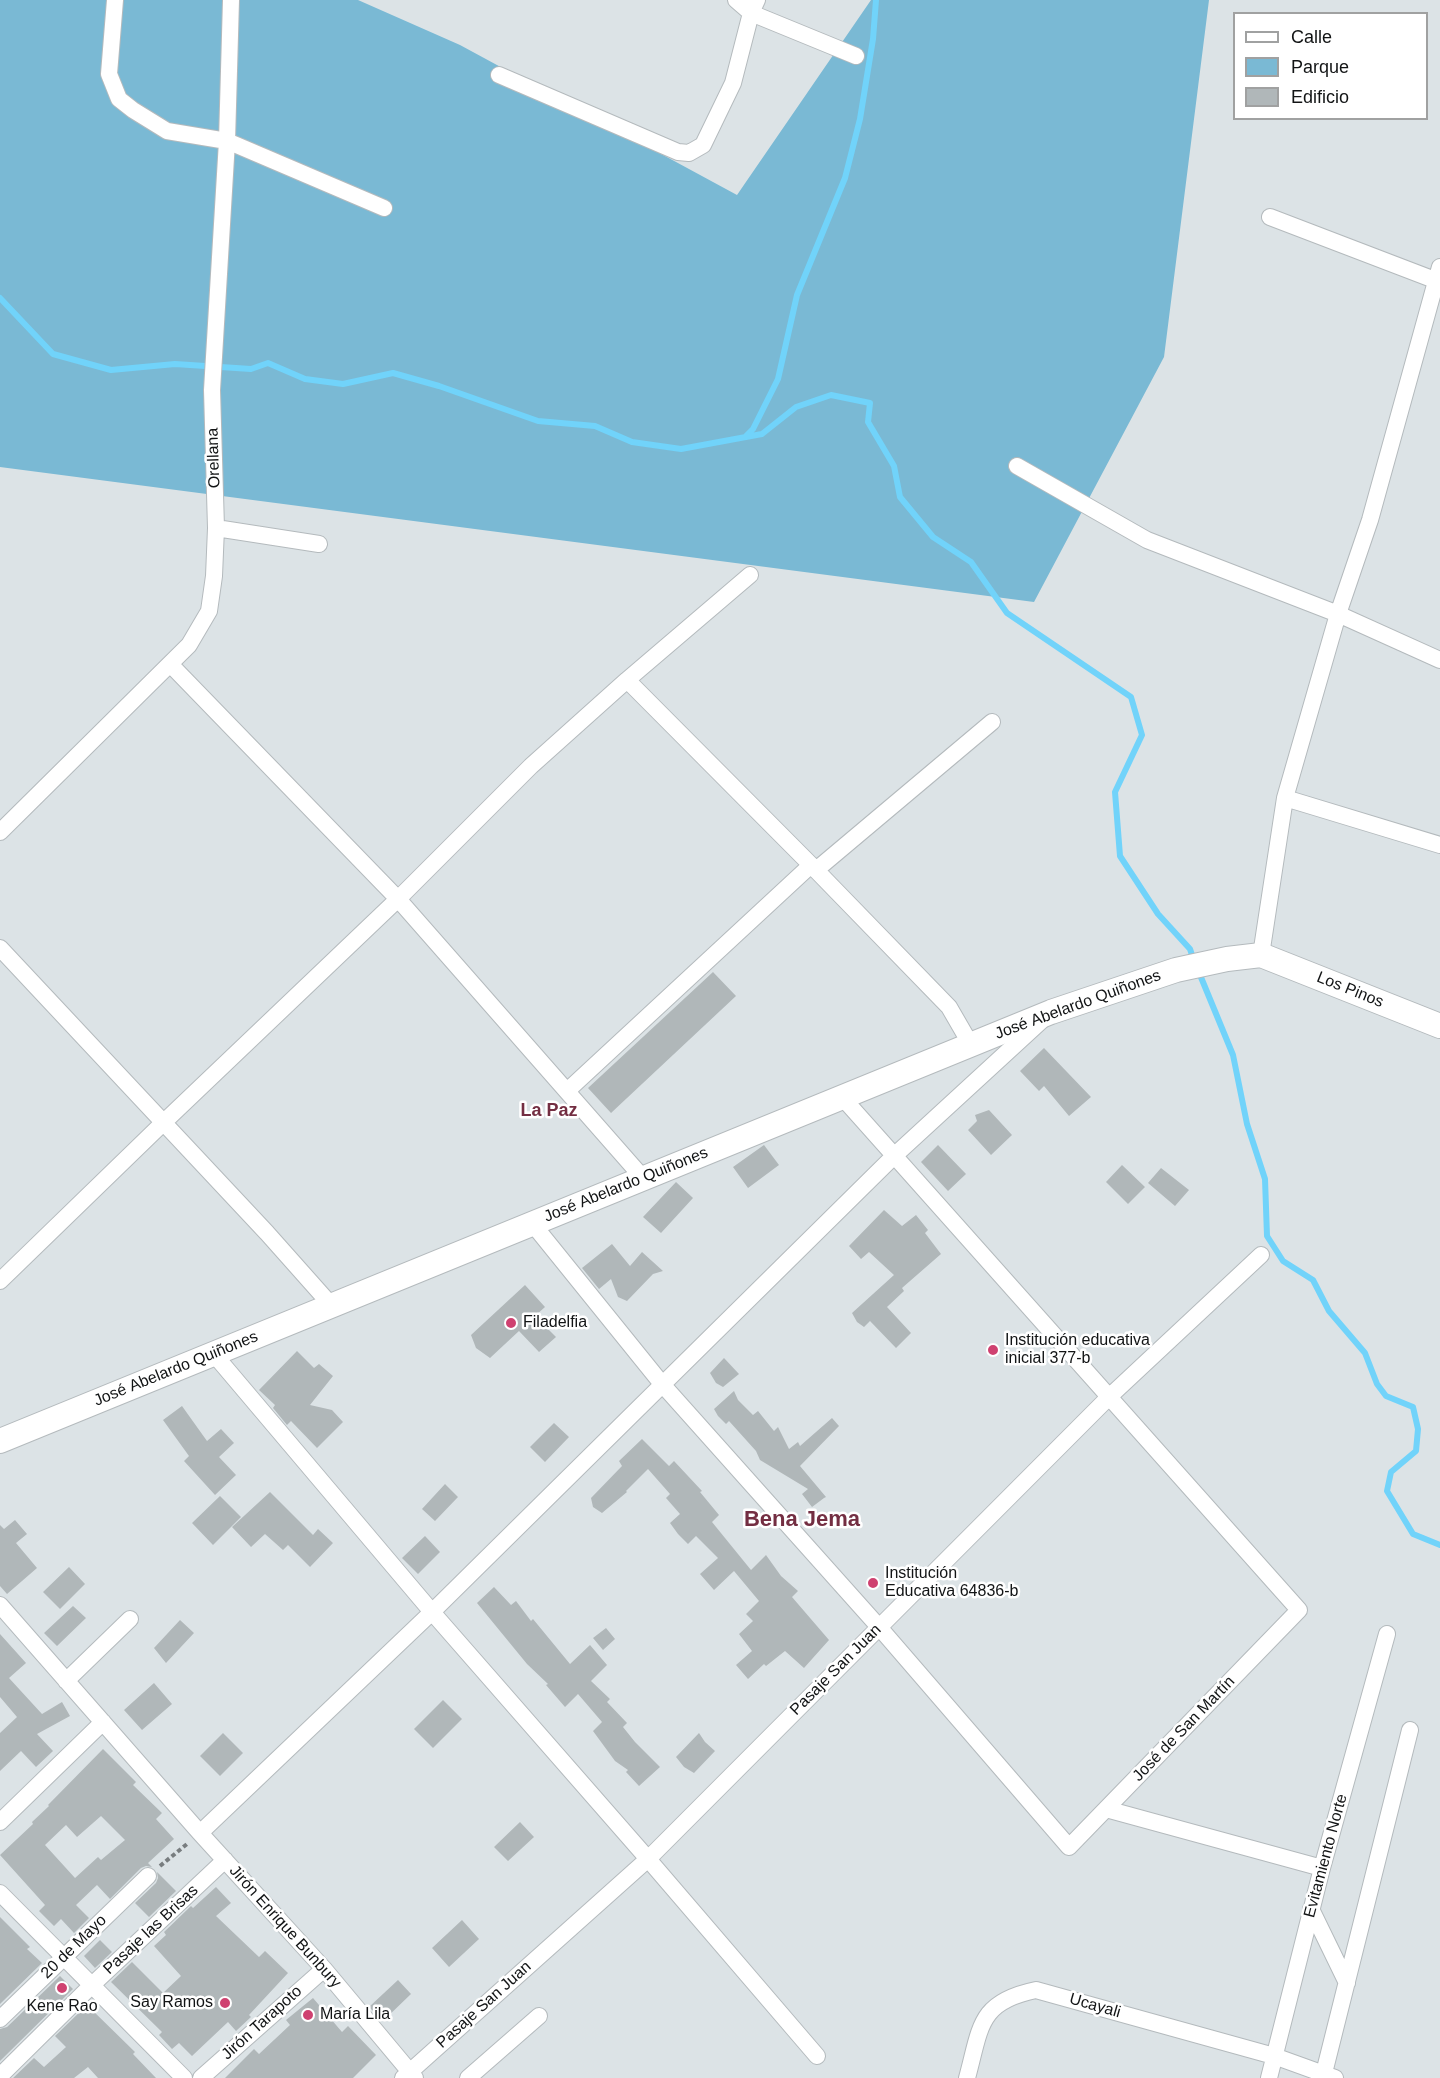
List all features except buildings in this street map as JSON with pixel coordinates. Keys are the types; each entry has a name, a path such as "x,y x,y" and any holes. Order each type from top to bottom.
{"street":[{"path":"115,0 109,74 119,99 167,131 227,141 384,208"},
{"name":"Orellana","path":"0,832 189,645 208,611 214,576 216,528 212,390 227,141 231,0"},
{"path":"736,0 754,6 856,56"},
{"path":"499,75 678,152 689,153 703,145 725,103 733,83 754,6"},
{"path":"1261,955 1285,798 1338,614 1370,520 1439,277 1270,217"},
{"path":"1017,466 1147,540 1338,614 1440,660"},
{"path":"216,528 319,544"},
{"path":"0,1281 398,900 531,766 750,575"},
{"path":"170,664 398,900 643,1178"},
{"path":"627,680 949,1007 971,1045"},
{"path":"567,1091 814,868 992,722"},
{"path":"1285,798 1440,845"},
{"path":"0,948 267,1233 331,1305"},
{"name":"José Abelardo Quiñones","path":"0,1440 1051,1012 1176,970 1227,959 1261,955"},
{"name":"Los Pinos","path":"1261,955 1440,1026"},
{"path":"200,1833 432,1612 894,1156 1051,1012"},
{"path":"842,1097 1109,1397"},
{"path":"532,1223 662,1384 879,1627"},
{"name":"Pasaje San Juan","path":"409,2076 648,1859 1109,1397 1261,1255"},
{"path":"213,1353 432,1612 817,2056"},
{"name":"José de San Martín","path":"879,1627 1069,1847 1299,1610 1109,1397"},
{"name":"Jirón Enrique Bunbury","path":"3,1615 66,1681 200,1833 324,1968 409,2076"},
{"path":"66,1681 130,1619"},
{"name":"Evitamiento Norte","path":"1269,2078 1311,1909 1387,1634"},
{"path":"0,1822 103,1722"},
{"path":"1330,2076 1347,1983 1410,1731"},
{"path":"1106,1809 1322,1868"},
{"name":"Pasaje las Brisas","path":"0,2076 92,1985 225,1860"},
{"name":"20 de Mayo","path":"0,2019 148,1876"},
{"path":"3,1896 184,2078"},
{"path":"1311,1909 1347,1983"},
{"name":"Jirón Tarapoto","path":"201,2078 324,1968"},
{"name":"Ucayali","path":"967,2078 983,2019 1002,2001 1017,1994 1036,1990 1274,2056 1330,2076"},
{"path":"468,2078 540,2016"}],"path":[{"path":"148,1876 200,1833"}],"green space":[{"path":"0,0 358,0 460,45 737,195 871,0 1209,0 1164,357 1034,602 0,467"}],"waterway":[{"path":"745,437 753,429 778,379 797,295 845,178 860,119 873,39 876,0"},
{"path":"0,298 53,354 111,370 175,364 251,369 268,363 305,379 343,384 393,373 439,386 538,421 595,426 632,442 681,449 762,434 796,407 831,395 870,403 868,422 894,466 900,497 933,537 971,562 1007,613 1131,697 1142,735 1115,792 1120,856 1158,914 1190,949 1194,961"},
{"path":"1198,970 1233,1055 1247,1124 1265,1179 1267,1236 1283,1261 1313,1280 1329,1311 1365,1353 1377,1384 1386,1396 1413,1407 1418,1429 1416,1451 1391,1472 1387,1491 1413,1534 1440,1545"}],"place":[{"name":"Filadelfia","path":"511,1323"},
{"name":"Institución educativa inicial 377-b","path":"993,1350"},
{"name":"Institución Educativa 64836-b","path":"873,1583"},
{"name":"Kene Rao","path":"62,1988"},
{"name":"Say Ramos","path":"225,2003"},
{"name":"María Lila","path":"308,2015"}],"district":[{"name":"La Paz","path":"549,1111"},
{"name":"Bena Jema","path":"802,1520"}]}
